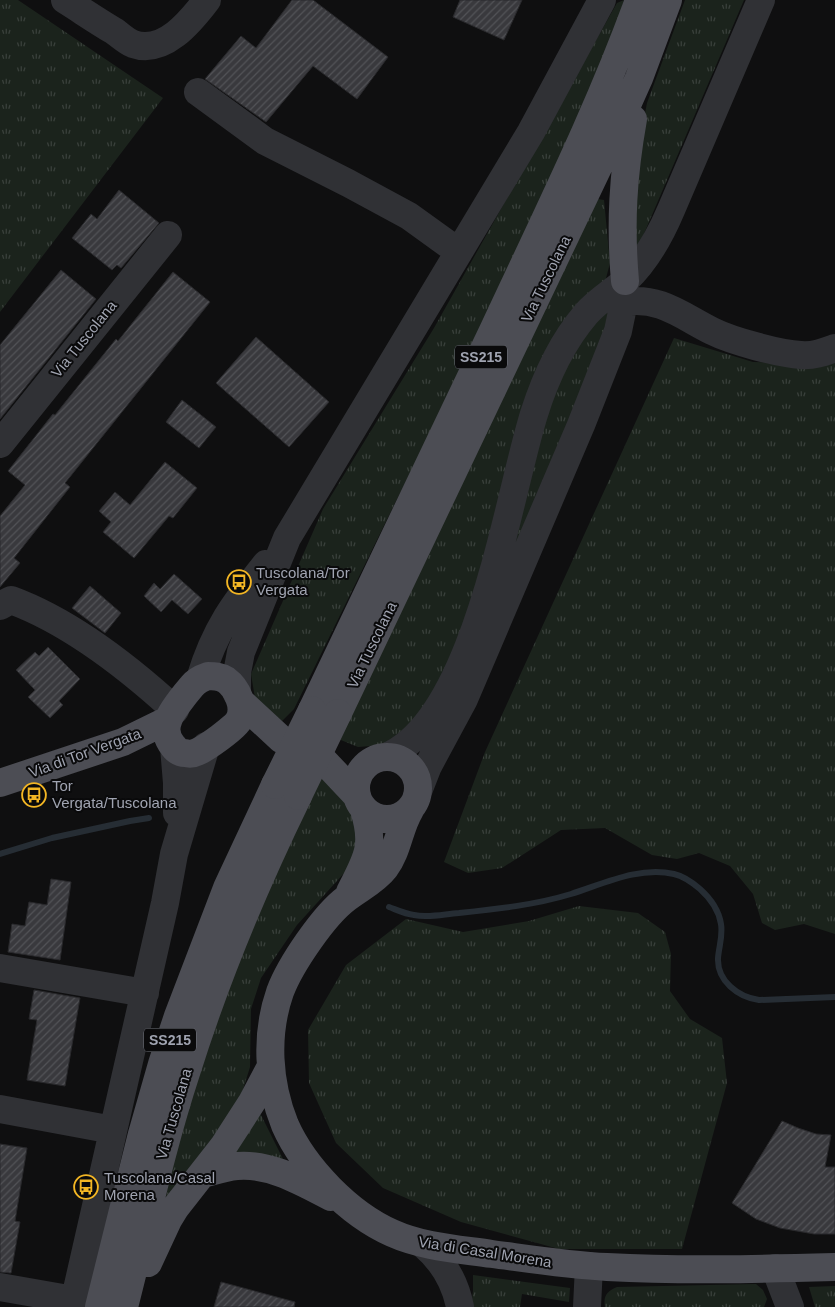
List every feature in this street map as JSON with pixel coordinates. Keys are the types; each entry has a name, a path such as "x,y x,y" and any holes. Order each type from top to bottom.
{"main road":[{"name":"Via Tuscolana","path":"126,1307 168,1133 192,1054 241,920 265,864 312,710 566,178 603,94 639,0"},
{"name":"Via Tuscolana","path":"82,1305 140,1141 178,1016 227,888 287,790 338,714 601,164 639,78 668,0"},
{"path":"624,291 622,194 639,78"},
{"path":"239,698 242,709 238,722 196,752 182,753 172,730 192,686 200,679 208,676 216,676 226,680 239,698 281,740"},
{"name":"Via di Tor Vergata","path":"0,783 123,742 172,730"},
{"path":"213,741 227,735 253,735 281,740 315,757 378,819 395,819 415,800 417,779 414,771 406,763 396,758 315,757"},
{"path":"360,802 358,778 361,770 367,764 380,758"},
{"name":"Via di Casal Morena","path":"415,800 405,819 392,856 386,867 365,886 347,898 316,931 284,984 278,998 273,1021 270,1068 279,1110 295,1145 314,1170 349,1206 367,1219 383,1229 423,1244 589,1266 637,1268 835,1267"},
{"name":"Via di Casal Morena","path":"347,898 370,847 369,825 360,802"},
{"path":"126,1307 168,1220 184,1194 203,1174 234,1130 270,1068"},
{"path":"203,1174 237,1166 266,1169 290,1176 349,1206"}],"street":[{"path":"65,0 133,44 147,45 162,42 177,33 191,21 207,0"},
{"path":"200,679 210,647 229,612 287,538 531,132 602,0"},
{"path":"415,800 432,758 464,699 581,425 618,331 624,291 666,222 761,0"},
{"path":"198,92 265,141 348,182 409,216 459,252"},
{"name":"Via Tuscolana","path":"0,444 168,235"},
{"path":"380,758 401,750 421,731 458,674 480,614 536,408 549,375 567,341 585,314 606,294 624,291 638,299 667,306 714,332 760,347 801,355 820,354 835,348"},
{"path":"239,698 237,673 242,652 287,538"},
{"path":"0,606 11,600 33,608 105,653 142,681 172,730 178,798 174,854"},
{"path":"0,1287 82,1305 113,1130 165,903 174,854 188,807 213,741"},
{"path":"0,968 145,993"},
{"path":"0,1109 113,1130"},
{"path":"423,1244 445,1268 454,1287 460,1307"},
{"path":"587,1307 589,1266"},
{"path":"775,1268 790,1307"}],"green space":[{"path":"0,0 18,0 163,98 0,312"},
{"path":"624,0 618,20 518,260 398,497 294,709 282,721 255,698 251,674 323,509 434,328 617,3"},
{"path":"685,0 744,0 640,243 633,253 634,171 647,103"},
{"path":"598,199 604,200 610,263 605,282 583,304 454,669 407,730 383,745 358,747 336,738"},
{"path":"610,310 601,351 500,602 546,405 593,318"},
{"path":"674,338 753,362 835,363 835,934 804,924 775,930 762,923 753,894 730,866 699,853 677,859 652,855 605,828 561,830 502,868 468,873 444,862 485,752"},
{"path":"319,775 344,799 358,829 356,860 297,925 261,978 251,1009 250,1067 241,1096 223,1129 164,1204 187,1104 217,1010"},
{"path":"579,906 638,913 665,932 671,954 670,991 690,1019 722,1038 727,1083 682,1249 559,1249 461,1222 383,1188 336,1143 309,1083 308,1030 346,965 406,919 463,932 529,921"},
{"path":"257,1112 261,1115 287,1167 269,1160 232,1151"},
{"path":"473,1275 570,1288 569,1302 522,1294 520,1307 471,1307"},
{"path":"756,1284 763,1290 767,1299 764,1307 605,1307 606,1294 617,1287"},
{"path":"835,1286 835,1307 815,1307 809,1287"}],"building":[{"path":"292,0 313,0 388,57 357,99 313,66 266,122 205,79 241,36 256,48"},
{"path":"460,0 522,0 504,40 453,17"},
{"path":"119,190 159,223 121,268 117,265 112,270 72,238 91,214 97,219"},
{"path":"61,270 96,299 0,419 0,345"},
{"path":"173,272 210,302 65,483 70,487 14,558 20,563 0,587 0,516 25,485 8,471 53,414 55,415 116,339 118,341"},
{"path":"256,337 329,402 289,447 216,383"},
{"path":"182,400 216,427 199,448 166,422"},
{"path":"165,462 197,488 173,518 169,516 134,558 103,532 111,522 99,511 115,492 130,505"},
{"path":"174,574 202,599 188,614 172,600 161,612 144,596 154,583 160,589"},
{"path":"90,586 121,613 105,633 72,608"},
{"path":"48,647 80,679 59,701 63,705 50,718 28,697 35,690 16,670 35,652 39,656"},
{"path":"51,879 71,882 60,960 8,952 12,924 25,926 29,902 47,905"},
{"path":"34,990 80,998 65,1086 27,1080 37,1020 29,1019"},
{"path":"782,1121 816,1134 831,1135 825,1167 835,1167 835,1234 814,1234 780,1228 756,1219 732,1203"},
{"path":"0,1144 27,1148 15,1221 20,1222 11,1273 0,1272"},
{"path":"221,1282 295,1302 294,1307 214,1307"}],"waterway":[{"path":"0,854 52,838 149,818"},
{"path":"389,907 407,914 436,916 530,904 571,894 634,874 648,872 674,874 688,880 700,889 716,910 721,928 719,966 721,974 730,986 744,995 759,1000 835,997"}],"place":[{"name":"Tuscolana/Tor Vergata","path":"239,582"},
{"name":"Tor Vergata/Tuscolana","path":"34,795"},
{"name":"Tuscolana/Casal Morena","path":"86,1187"}]}
